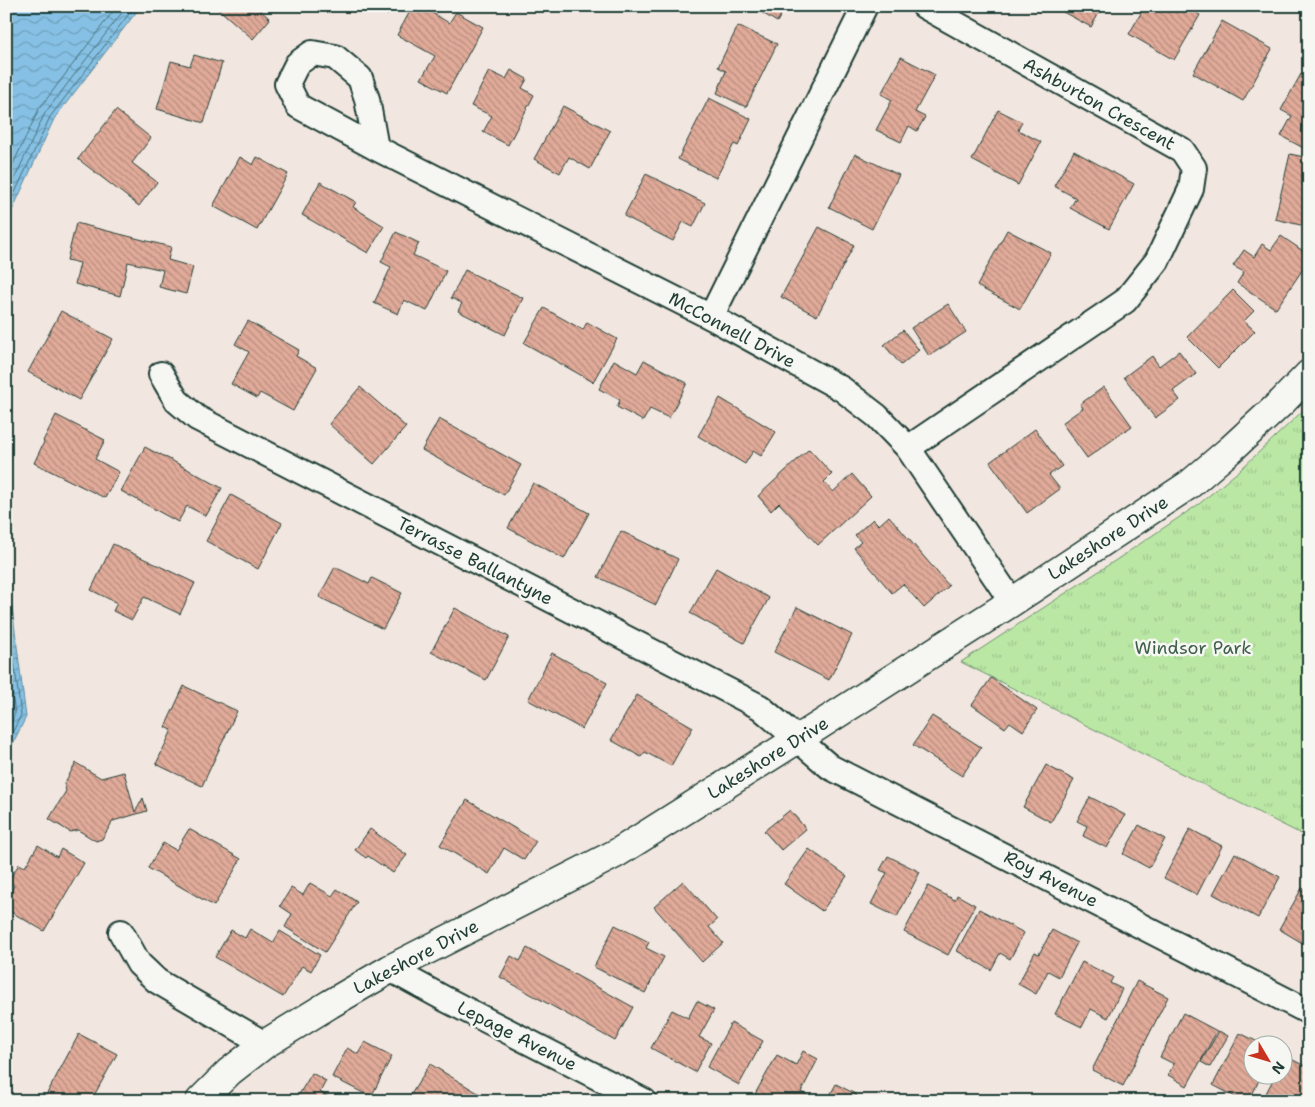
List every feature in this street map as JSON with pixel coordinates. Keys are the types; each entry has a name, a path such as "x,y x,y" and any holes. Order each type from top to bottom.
{"street":[{"path":"711,317 864,6"},
{"name":"Ashburton Crescent","path":"908,448 1125,302 1157,261 1191,189 1194,168 1182,150 924,6"},
{"name":"McConnell Drive","path":"376,148 711,317 842,389 877,416 908,448 1012,602"},
{"name":"Terrasse Ballantyne","path":"161,374 178,401 197,418 760,707 798,739"},
{"name":"Lakeshore Drive","path":"200,1101 229,1072 265,1044 330,1004 390,969 617,852 1012,602 1190,484 1275,409 1309,374"},
{"name":"Roy Avenue","path":"798,739 830,766 1309,1012"},
{"path":"120,932 139,964 157,980 265,1044"},
{"name":"Lepage Avenue","path":"390,969 644,1101"}],"green space":[{"name":"Windsor Park","path":"1309,405 1309,838 961,662 1199,504 1240,470"}],"water":[{"path":"6,6 141,6 54,119 6,224"},
{"path":"6,560 26,717 6,757"}],"building":[{"path":"215,6 260,6 258,8 270,19 253,39"},
{"path":"374,6 394,6 388,15"},
{"path":"413,6 421,6 449,23 456,12 483,27 447,93 421,79 435,56 397,35"},
{"path":"751,6 786,6 777,22"},
{"path":"789,6 801,6 798,12"},
{"path":"1052,6 1103,6 1091,27"},
{"path":"1145,6 1185,6 1200,15 1174,60 1129,34"},
{"path":"1222,21 1272,49 1243,101 1193,73"},
{"path":"738,26 777,44 746,107 717,93 726,71 718,67"},
{"path":"194,55 222,63 204,123 157,109 171,61 190,66"},
{"path":"901,57 935,75 915,112 925,117 917,131 909,126 901,142 876,130 892,100 881,94"},
{"path":"511,70 527,79 522,88 534,95 508,145 483,132 492,116 471,106 489,71 506,79"},
{"path":"1301,74 1309,78 1309,151 1281,136 1292,116 1281,110"},
{"path":"709,98 751,119 738,146 734,144 716,178 678,159"},
{"path":"563,106 610,131 590,169 569,157 560,173 534,159"},
{"path":"116,110 151,138 132,163 157,182 139,206 78,159"},
{"path":"998,110 1022,122 1018,130 1041,142 1018,185 972,160"},
{"path":"1074,151 1134,184 1109,229 1070,208 1076,198 1054,186"},
{"path":"855,154 899,175 872,229 829,207"},
{"path":"1290,154 1309,158 1309,227 1275,219"},
{"path":"240,157 253,165 257,157 288,174 257,230 213,206"},
{"path":"646,174 705,203 693,227 683,222 673,241 624,216"},
{"path":"320,182 356,202 353,207 384,226 368,253 302,215"},
{"path":"76,223 171,247 168,260 193,267 186,294 159,287 163,270 128,262 120,296 75,284 80,263 67,260"},
{"path":"819,227 854,245 817,316 781,297"},
{"path":"1007,230 1051,253 1020,309 977,286"},
{"path":"396,232 419,243 413,255 446,271 427,311 404,300 398,314 374,303 391,267 381,262"},
{"path":"1281,236 1309,255 1309,260 1276,309 1237,283 1244,272 1233,266 1244,250 1254,257 1262,244 1271,250"},
{"path":"465,270 523,298 505,335 458,311 462,303 451,298"},
{"path":"1233,290 1254,311 1244,321 1255,331 1218,368 1187,337"},
{"path":"948,304 966,332 929,356 911,328"},
{"path":"544,308 583,330 587,322 617,339 593,382 524,343"},
{"path":"61,311 113,339 79,400 28,372"},
{"path":"248,321 299,350 296,356 317,368 293,411 260,393 257,398 231,384 249,352 235,344"},
{"path":"903,330 919,350 901,365 884,345"},
{"path":"1179,351 1196,374 1173,391 1180,400 1155,418 1124,377 1152,356 1159,366"},
{"path":"614,360 637,373 644,360 687,383 669,418 650,409 643,421 617,407 620,400 599,389"},
{"path":"360,387 406,427 374,464 329,424"},
{"path":"1104,387 1132,426 1087,458 1062,423 1083,408 1080,404"},
{"path":"720,398 776,432 761,456 753,451 745,464 698,436"},
{"path":"56,415 105,440 95,459 119,472 105,498 34,463"},
{"path":"439,419 521,465 504,495 422,450"},
{"path":"1035,429 1062,466 1049,475 1060,489 1027,513 990,462"},
{"path":"145,447 222,488 206,516 187,506 178,522 121,491"},
{"path":"809,449 832,474 824,482 833,492 852,474 871,496 818,545 779,503 771,511 758,496"},
{"path":"533,483 589,513 564,559 508,528"},
{"path":"231,495 282,523 258,569 206,541"},
{"path":"889,516 949,586 924,608 903,584 892,593 854,548 861,542 855,535 873,519 879,525"},
{"path":"621,531 678,559 656,605 598,577"},
{"path":"113,544 195,583 180,614 144,597 132,620 113,611 117,603 91,590"},
{"path":"335,567 369,584 372,578 402,593 383,629 319,597"},
{"path":"716,568 769,598 744,643 690,613"},
{"path":"797,607 852,635 829,680 774,652"},
{"path":"455,608 509,637 486,680 431,652"},
{"path":"552,653 607,683 582,729 528,700"},
{"path":"991,678 1037,710 1023,731 1010,722 1005,728 972,705"},
{"path":"184,686 237,711 202,786 156,764 172,730 165,727"},
{"path":"637,695 693,727 671,766 645,752 641,757 611,740"},
{"path":"932,716 981,747 962,776 913,745"},
{"path":"76,763 101,778 124,772 135,812 143,798 147,811 113,821 102,839 96,841 78,830 70,832 49,819 66,791 64,784"},
{"path":"1046,765 1074,780 1051,822 1023,807"},
{"path":"1090,797 1125,815 1107,848 1083,836 1087,826 1077,821"},
{"path":"467,800 536,841 524,860 504,848 489,874 440,845"},
{"path":"790,810 806,829 781,850 764,831"},
{"path":"1139,825 1165,839 1149,868 1123,854"},
{"path":"189,829 241,859 214,906 148,868 163,843 176,850"},
{"path":"370,829 407,855 393,873 368,856 366,858 355,850"},
{"path":"1190,829 1222,846 1197,895 1164,878"},
{"path":"38,845 57,857 61,849 84,863 44,931 6,909 6,900 14,886 8,882 19,864 25,867"},
{"path":"809,849 847,876 822,911 784,884"},
{"path":"1235,853 1280,877 1258,918 1213,894"},
{"path":"888,856 920,872 897,917 871,904 887,873 880,870"},
{"path":"683,881 717,920 709,927 723,943 702,962 654,907"},
{"path":"310,883 332,896 337,889 357,902 325,952 285,927 292,914 280,906 291,888 303,895"},
{"path":"928,886 955,900 957,895 975,905 948,955 904,932"},
{"path":"1302,888 1309,891 1309,947 1279,929"},
{"path":"979,909 1024,933 1010,959 1000,953 991,970 957,951"},
{"path":"615,925 649,942 646,948 664,957 645,993 594,967"},
{"path":"250,929 273,943 280,931 320,955 311,971 302,966 283,997 215,957 231,930 245,938"},
{"path":"1052,930 1077,943 1059,977 1048,971 1036,994 1018,984 1035,952 1039,954"},
{"path":"527,948 633,1007 615,1041 500,977 511,956 520,961"},
{"path":"1082,962 1113,977 1110,983 1122,989 1108,1018 1091,1009 1082,1027 1055,1014"},
{"path":"1137,981 1168,997 1123,1086 1092,1070"},
{"path":"697,1001 714,1010 699,1037 711,1043 695,1072 651,1048 672,1010 688,1018"},
{"path":"1183,1013 1217,1031 1187,1086 1168,1075 1174,1064 1160,1057"},
{"path":"731,1023 763,1041 739,1085 707,1067"},
{"path":"1219,1031 1228,1036 1210,1067 1201,1062"},
{"path":"1240,1033 1242,1034 1242,1084 1257,1084 1249,1101 1243,1101 1213,1085"},
{"path":"79,1034 117,1054 91,1101 43,1101"},
{"path":"365,1042 392,1056 371,1097 332,1077 347,1048 358,1054"},
{"path":"803,1051 818,1059 801,1092 810,1097 808,1101 767,1101 755,1094 777,1055 796,1065"},
{"path":"1292,1060 1309,1068 1309,1097 1307,1101 1262,1101 1271,1084 1292,1084"},
{"path":"430,1064 483,1096 480,1101 407,1101"},
{"path":"312,1073 326,1081 320,1092 335,1101 295,1101"},
{"path":"836,1084 857,1095 854,1101 827,1101"}],"waterway":[{"path":"1305,6 1309,9"}]}
